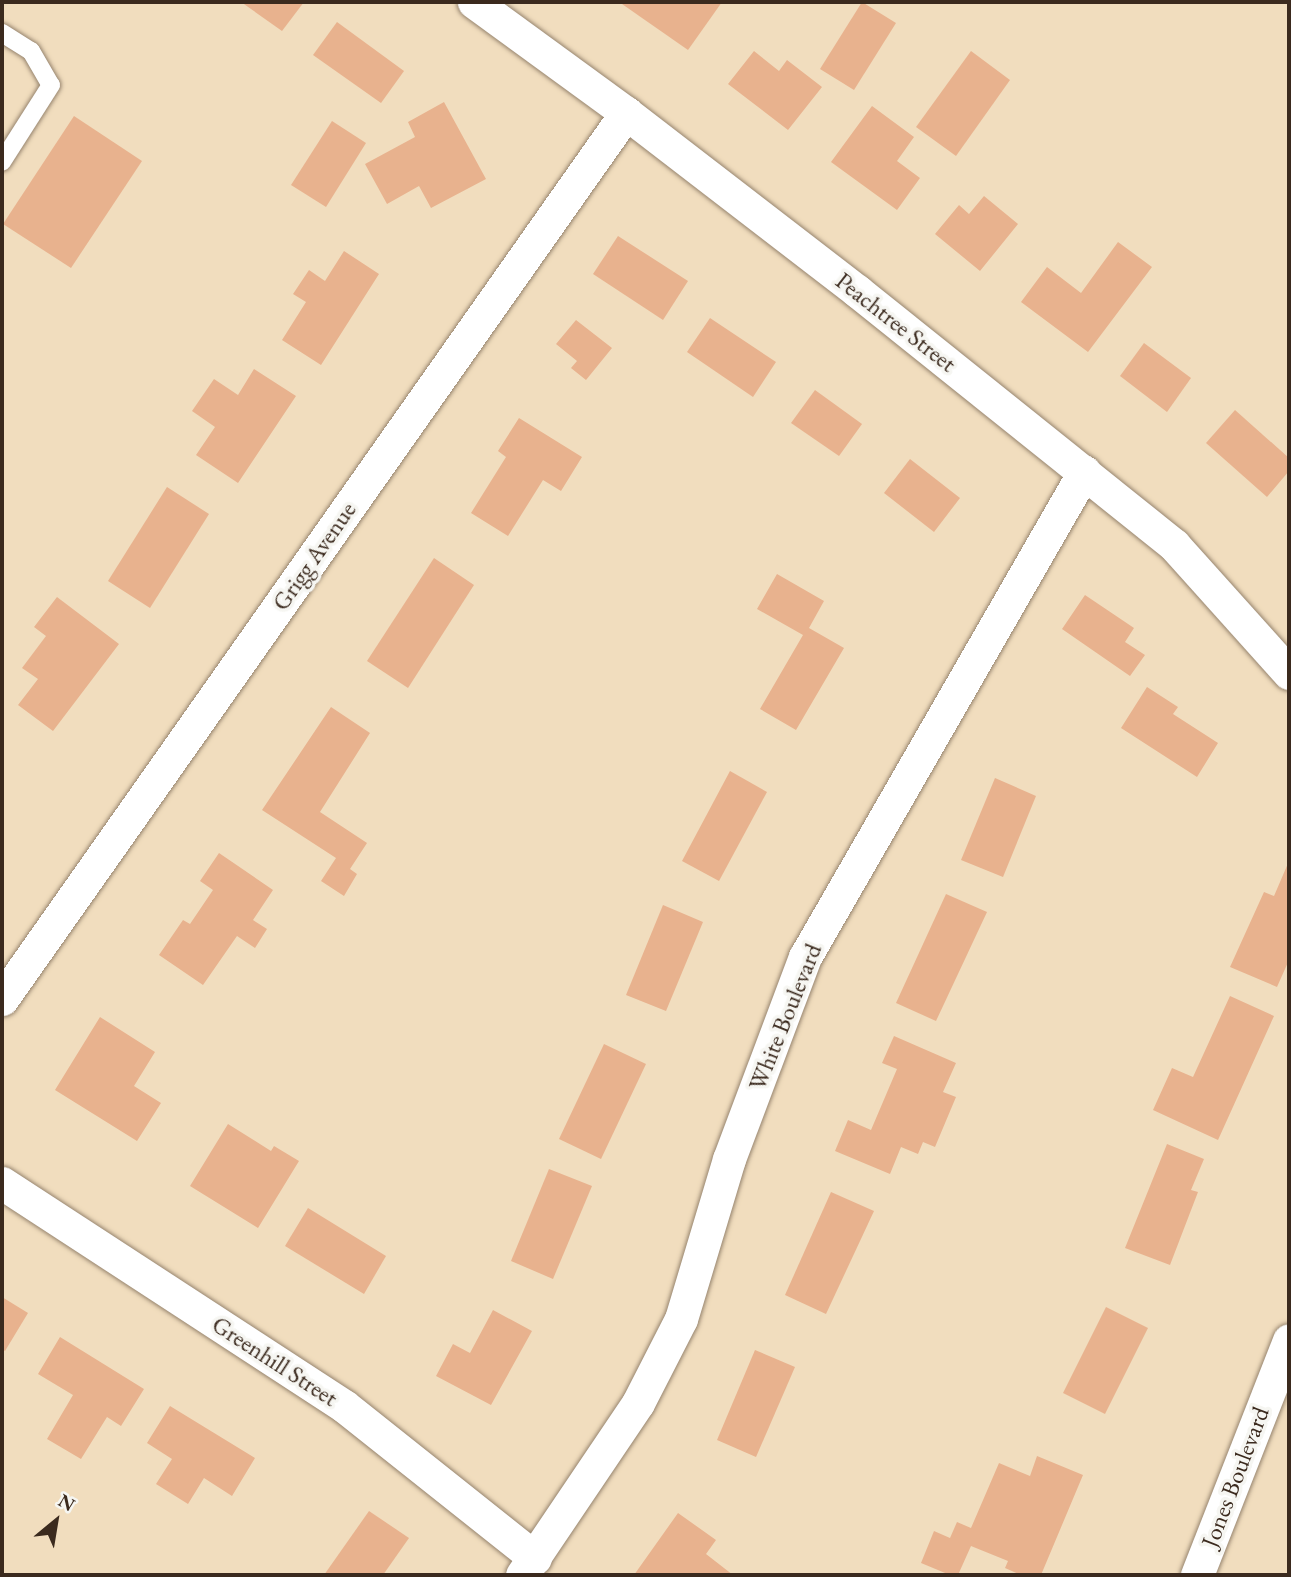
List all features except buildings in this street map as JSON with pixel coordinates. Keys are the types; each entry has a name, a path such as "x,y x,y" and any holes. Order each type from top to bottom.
{"street":[{"name":"Peachtree Street","path":"474,2 626,113 857,291 1174,545 1289,673"},
{"name":"Grigg Avenue","path":"2,999 626,113"},
{"name":"White Boulevard","path":"528,1567 638,1403 681,1319 729,1159 805,957 1084,472"},
{"name":"Greenhill Street","path":"2,1183 344,1406 528,1567"},
{"name":"Jones Boulevard","path":"1197,1575 1289,1340"}],"lane":[{"path":"2,33 31,51 51,85 2,162"}]}
